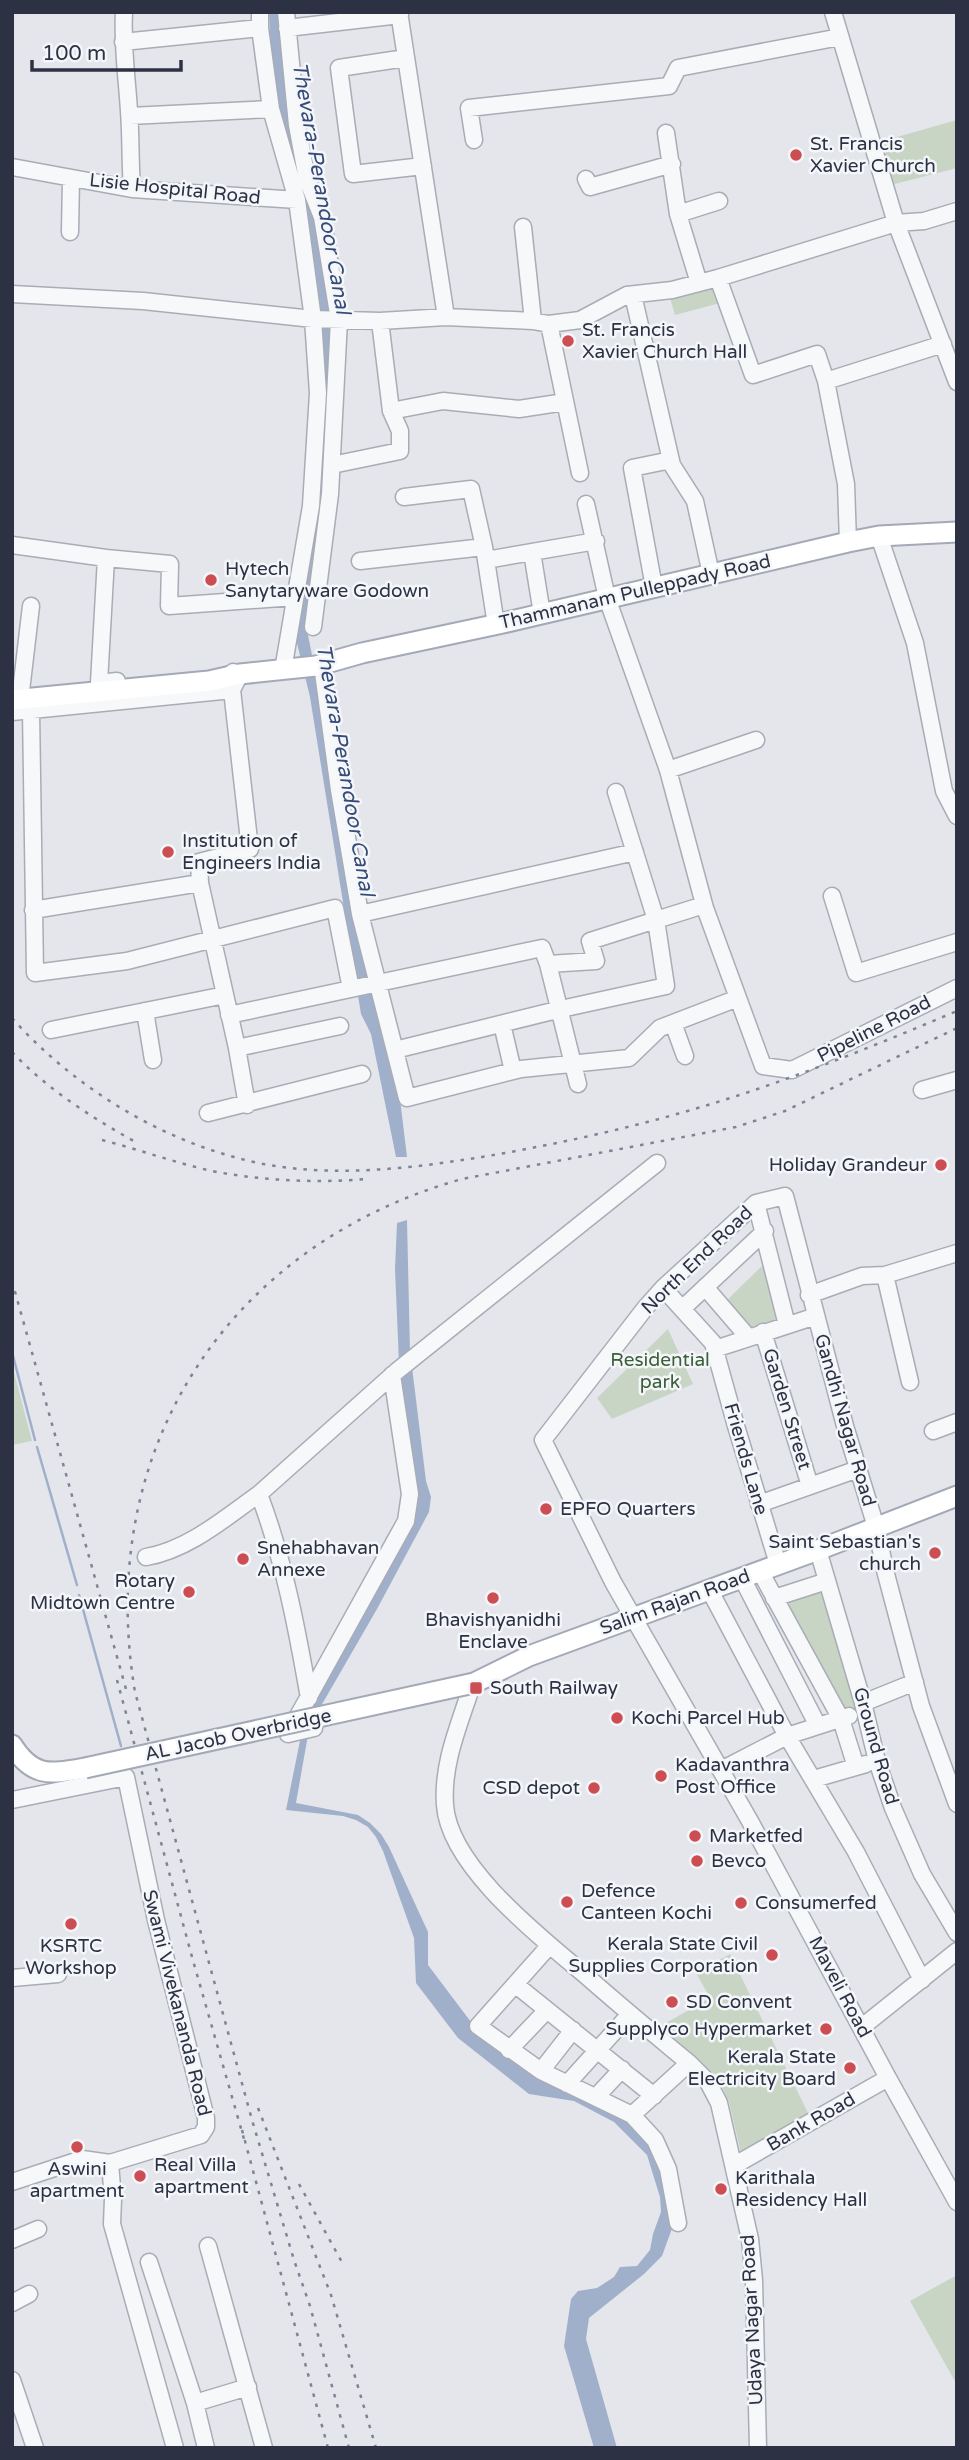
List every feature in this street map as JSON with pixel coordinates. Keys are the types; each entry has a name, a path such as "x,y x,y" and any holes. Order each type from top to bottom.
{"main road":[{"name":"Thammanam Pulleppady Road","path":"15,694 208,681 236,682 496,625 848,541 879,536 957,531"},
{"name":"Salim Rajan Road","path":"472,1687 529,1656 957,1496"},
{"name":"AL Jacob Overbridge","path":"12,1745 23,1763 48,1774 472,1687"}],"street":[{"path":"124,12 123,42 130,116 132,189"},
{"path":"833,12 896,223 957,382"},
{"path":"313,627 332,464 336,320 322,217 307,178 297,125 286,20 399,14 446,317"},
{"path":"123,42 260,20 271,109 298,200 315,320 318,393 311,506 295,597 306,668 339,790 375,985 407,1098 513,1071 629,1058 660,1028 738,998 704,905 668,770 607,598 586,504"},
{"path":"474,140 469,108 669,86 678,68 840,37"},
{"path":"406,58 339,68 353,174 423,166"},
{"path":"130,116 271,109"},
{"path":"666,133 678,214 699,283"},
{"path":"586,179 590,187 672,164"},
{"name":"Lisie Hospital Road","path":"12,167 132,189 298,200"},
{"path":"70,232 71,178"},
{"path":"678,214 719,201"},
{"path":"12,294 143,301 315,320 380,321 446,317 541,323 580,320 627,296 672,290 896,223 924,221 957,211"},
{"path":"523,227 541,323 565,402 580,473"},
{"path":"718,278 753,375 817,354 826,381 846,484 848,541"},
{"path":"633,295 671,460 695,501 711,574"},
{"path":"332,464 400,451 400,431 391,411 380,321"},
{"path":"826,381 943,344"},
{"path":"391,411 443,401 519,409 565,402"},
{"path":"654,587 632,468 671,460"},
{"path":"404,497 471,489 475,498 496,625"},
{"path":"879,536 915,643 944,790 957,816"},
{"path":"360,561 533,552 596,541"},
{"path":"12,545 170,564 169,606 295,597"},
{"path":"533,552 542,614"},
{"path":"99,682 106,558"},
{"path":"31,606 15,694 99,682 204,672 231,671 236,682 250,849 199,862 200,883 247,1105"},
{"path":"12,712 236,682"},
{"path":"31,710 35,973 127,961 335,908 354,989"},
{"path":"668,770 756,740"},
{"path":"395,1050 666,986 656,920 616,792"},
{"path":"360,914 635,852"},
{"path":"33,910 200,883"},
{"path":"832,896 856,973 957,942"},
{"path":"548,964 596,961 590,940 704,905"},
{"path":"229,1015 542,948 561,1009 571,1064 578,1084"},
{"name":"Pipeline Road","path":"738,998 763,1066 792,1070 957,988"},
{"path":"51,1030 225,995"},
{"path":"145,1011 153,1060"},
{"path":"673,1023 685,1056"},
{"path":"502,1024 513,1071"},
{"path":"237,1048 340,1026"},
{"path":"208,1113 362,1074"},
{"path":"922,1090 957,1080"},
{"path":"146,1557 159,1555 208,1530 259,1494 395,1373 657,1163"},
{"name":"North End Road","path":"543,1440 646,1307 663,1289 756,1203 785,1196"},
{"name":"Gandhi Nagar Road","path":"785,1196 810,1295 876,1527 915,1682 957,1804"},
{"path":"756,1203 787,1325"},
{"path":"683,1308 765,1231"},
{"path":"810,1295 862,1276 885,1275 957,1253"},
{"path":"885,1275 910,1382"},
{"path":"705,1287 755,1335"},
{"name":"Friends Lane","path":"663,1289 713,1343 759,1504 760,1571"},
{"path":"715,1349 816,1316"},
{"name":"Garden Street","path":"755,1335 810,1486"},
{"path":"395,1373 410,1494 406,1521 288,1734 472,1687"},
{"path":"933,1431 957,1422"},
{"name":"Maveli Road","path":"543,1440 613,1582 721,1770 957,2202"},
{"path":"759,1504 858,1469"},
{"path":"259,1494 274,1533 286,1581 309,1698"},
{"name":"Ground Road","path":"818,1550 877,1761 893,1808 922,1874 957,1933"},
{"path":"760,1571 841,1719 856,1767"},
{"path":"760,1571 818,1726"},
{"path":"774,1598 827,1581"},
{"path":"709,1589 788,1736 856,1852 922,1980"},
{"path":"721,1770 788,1736 841,1719 915,1682"},
{"name":"Udaya Nagar Road","path":"472,1687 445,1774 445,1808 465,1857 488,1886 550,1945 689,2063 708,2082 719,2103 750,2239 754,2280 758,2448"},
{"path":"814,1779 877,1761"},
{"name":"Swami Vivekananda Road","path":"12,1800 126,1777 154,1909 206,2127 201,2135 110,2163"},
{"path":"550,1945 478,2026 541,2071 632,2115 655,2140 668,2169 678,2223"},
{"path":"862,2027 957,1951"},
{"path":"13,1975 58,1974"},
{"path":"516,1985 654,2096"},
{"path":"509,2050 547,2010"},
{"path":"568,2084 630,2014"},
{"path":"541,2071 573,2030"},
{"path":"632,2115 689,2063"},
{"path":"596,2097 622,2070"},
{"name":"Bank Road","path":"735,2165 888,2078"},
{"path":"12,2182 82,2159 110,2163 112,2224 176,2448"},
{"path":"12,2239 38,2229"},
{"path":"208,2246 264,2448"},
{"path":"149,2262 195,2403 206,2448"},
{"path":"12,2303 29,2294"},
{"path":"12,2380 35,2448"},
{"path":"195,2403 248,2387"}],"green space":[{"path":"957,120 957,168 891,185 879,142"},
{"path":"714,282 720,303 675,315 669,294"},
{"path":"764,1264 777,1323 750,1333 728,1299"},
{"name":"Residential park","path":"668,1329 693,1384 612,1419 597,1398"},
{"path":"12,1365 32,1441 12,1445"},
{"path":"819,1587 857,1710 844,1714 783,1600"},
{"path":"730,1954 808,2113 741,2153 729,2102 718,2078 657,2028 710,1998 696,1973"},
{"path":"957,2275 957,2385 910,2301"}],"water":[{"name":"Thevara-Perandoor Canal","path":"269,12 283,12 334,326 330,460 307,630 400,1099 407,1157 396,1157 371,1034 361,1014 310,697 296,639 320,311 314,263 272,75"},
{"path":"407,1220 410,1351 426,1481 431,1497 429,1512 321,1706 308,1735 296,1803 358,1815 381,1834 428,1932 428,1965 474,2026 631,2115 654,2140 674,2223 662,2256 589,2318 586,2339 617,2448 594,2448 564,2346 571,2299 578,2291 597,2288 614,2277 620,2267 637,2266 650,2250 661,2212 660,2197 647,2155 614,2122 574,2101 529,2094 458,2038 416,1983 414,1938 376,1837 368,1827 343,1816 286,1810 301,1736 312,1707 365,1605 414,1495 399,1363 395,1269 397,1223"}],"waterway":[{"path":"12,1352 35,1440"},
{"path":"37,1447 77,1585"},
{"path":"79,1595 121,1746"}],"railway":[{"path":"12,1018 59,1064 86,1084 113,1103 172,1135 234,1157 295,1169 326,1171 389,1169 482,1157 634,1125 783,1080 957,1011"},
{"path":"349,2448 310,2306 252,2120 135,1692 128,1603 136,1519 158,1441 195,1370 244,1307 306,1253 379,1210 462,1179 736,1127 785,1111 957,1028"},
{"path":"12,1052 72,1103 139,1144"},
{"path":"102,1140 188,1165 236,1175 292,1180 368,1179"},
{"path":"12,1281 126,1689"},
{"path":"117,1680 244,2139"},
{"path":"258,2108 331,2295 376,2448"},
{"path":"242,2130 328,2448"},
{"path":"299,2184 344,2266"}],"place":[{"name":"St. Francis Xavier Church","path":"796,155"},
{"name":"St. Francis Xavier Church Hall","path":"568,341"},
{"name":"Hytech Sanytaryware Godown","path":"211,580"},
{"name":"Institution of Engineers India","path":"168,852"},
{"name":"Holiday Grandeur","path":"941,1165"},
{"name":"EPFO Quarters","path":"546,1509"},
{"name":"Saint Sebastian's church","path":"935,1553"},
{"name":"Snehabhavan Annexe","path":"243,1559"},
{"name":"Rotary Midtown Centre","path":"189,1592"},
{"name":"Bhavishyanidhi Enclave","path":"493,1598"},
{"name":"South Railway","path":"476,1688"},
{"name":"Kochi Parcel Hub","path":"617,1718"},
{"name":"Kadavanthra Post Office","path":"661,1776"},
{"name":"CSD depot","path":"594,1788"},
{"name":"Marketfed","path":"695,1836"},
{"name":"Bevco","path":"697,1861"},
{"name":"Defence Canteen Kochi","path":"567,1902"},
{"name":"Consumerfed","path":"741,1903"},
{"name":"KSRTC Workshop","path":"71,1924"},
{"name":"Kerala State Civil Supplies Corporation","path":"772,1955"},
{"name":"SD Convent","path":"672,2002"},
{"name":"Supplyco Hypermarket","path":"826,2029"},
{"name":"Kerala State Electricity Board","path":"850,2068"},
{"name":"Aswini apartment","path":"77,2147"},
{"name":"Real Villa apartment","path":"140,2176"},
{"name":"Karithala Residency Hall","path":"721,2189"}]}
